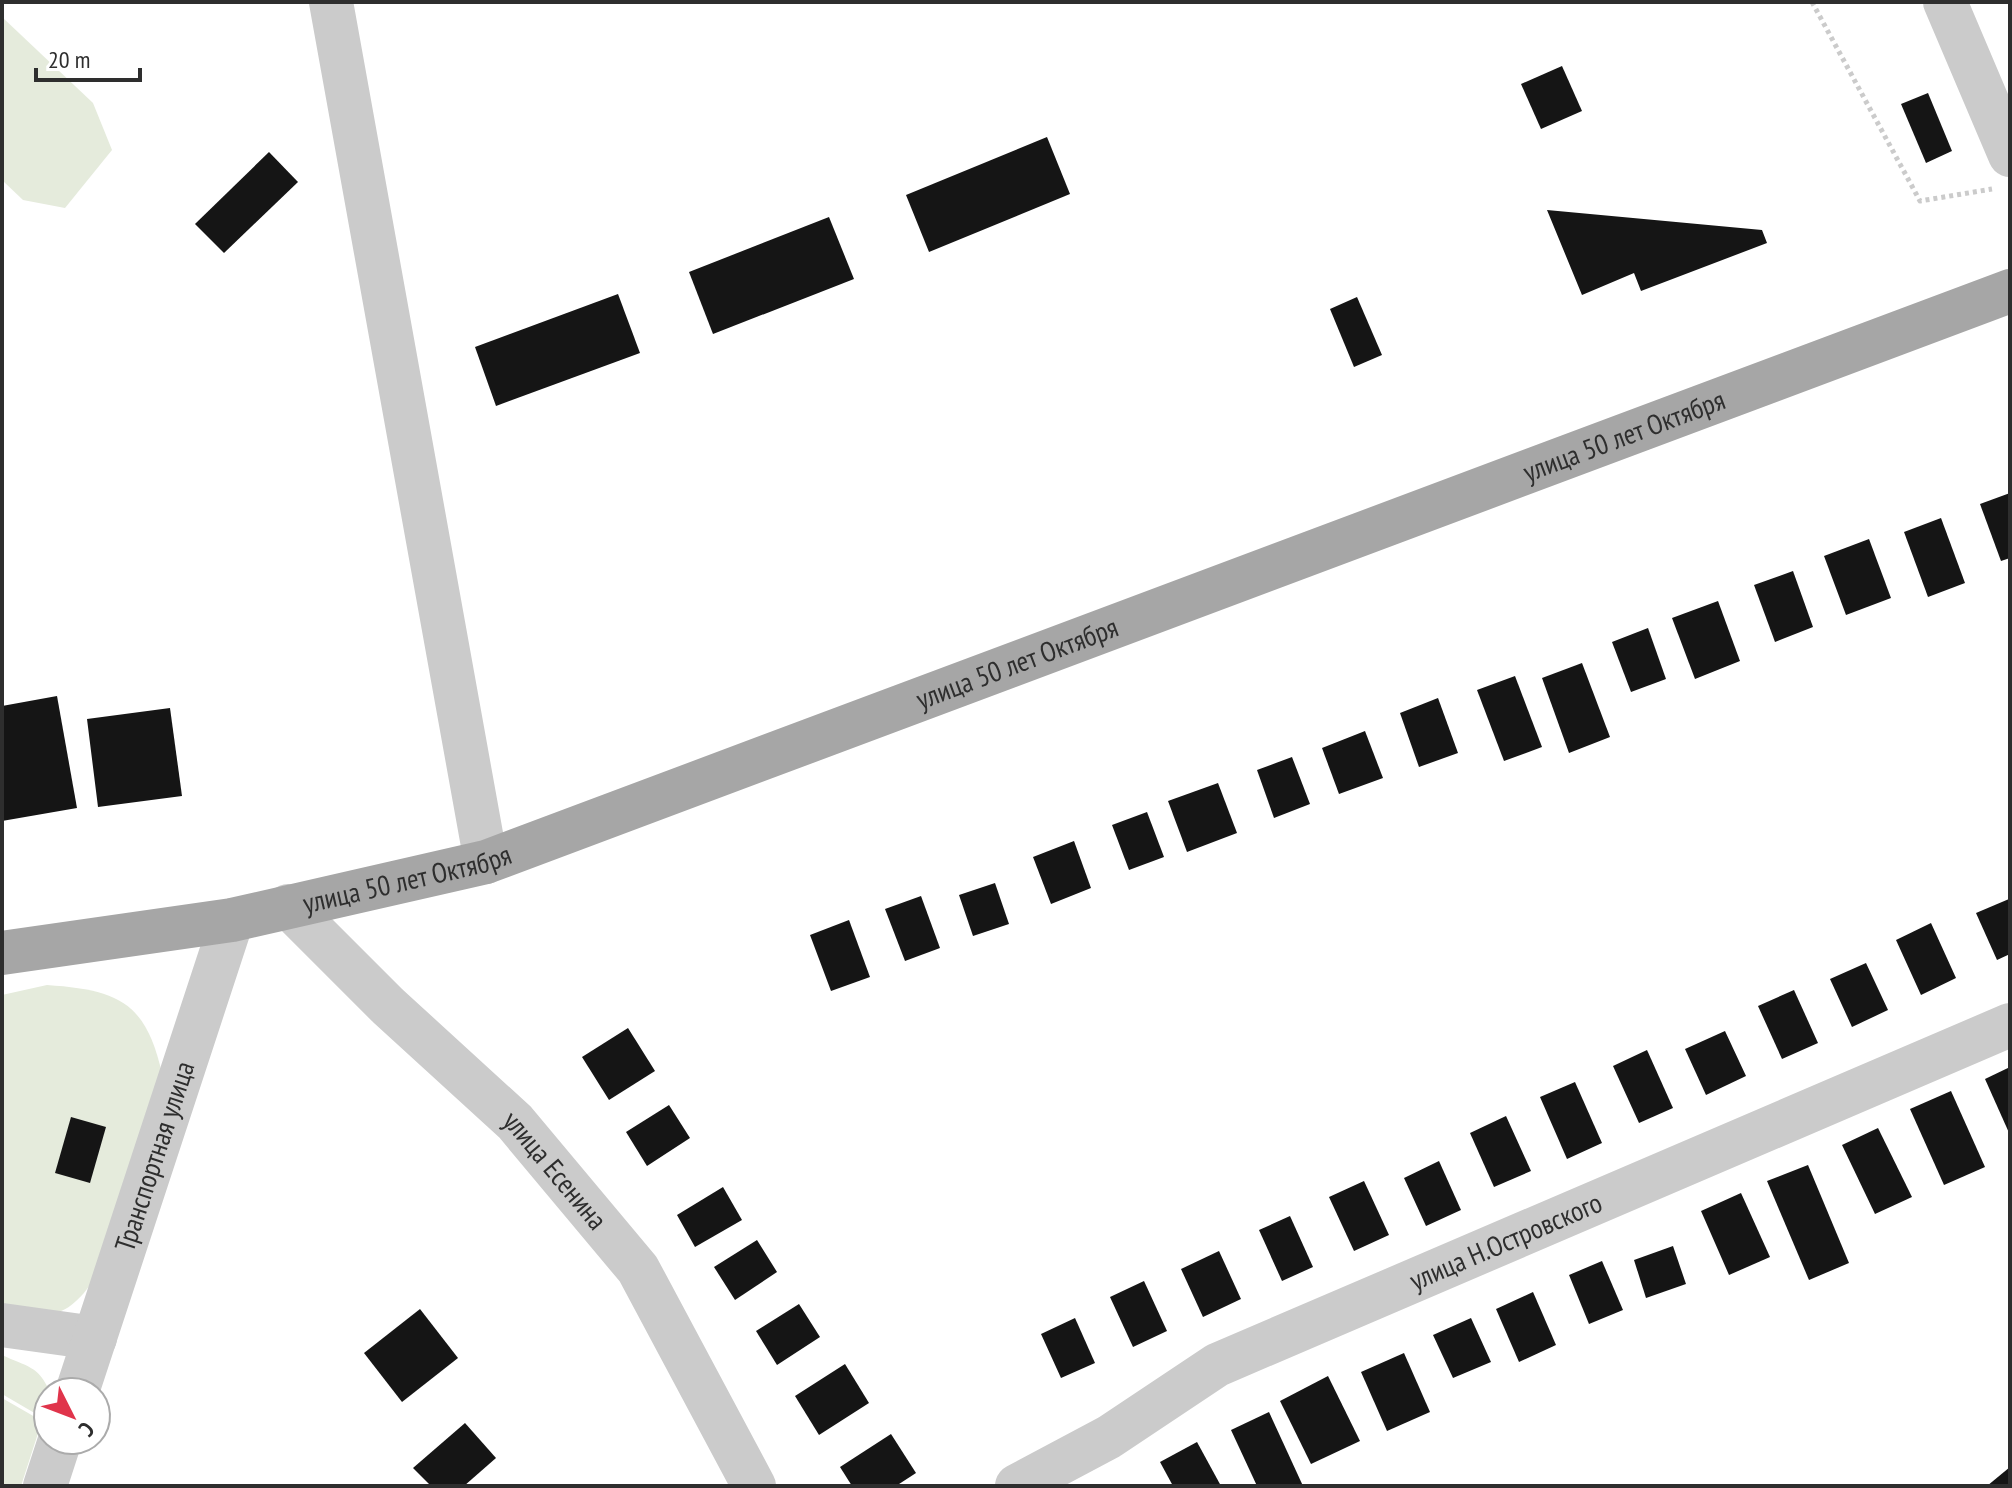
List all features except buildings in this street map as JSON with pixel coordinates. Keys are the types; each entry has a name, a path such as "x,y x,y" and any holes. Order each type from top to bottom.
{"main road":[{"name":"улица 50 лет Октября","path":"2,953 232,920 486,862 2010,291"}],"street":[{"path":"331,2 486,862"},
{"path":"1945,2 2002,172"},
{"name":"улица Есенина","path":"288,906 388,1006 515,1122 638,1269 754,1486"},
{"name":"Транспортная улица","path":"82,1376 232,920"},
{"name":"улица Н.Островского","path":"1017,1486 1109,1437 1217,1365 2010,1025"},
{"path":"2,1325 95,1338"},
{"path":"45,1486 55,1456"}],"path":[{"path":"1812,2 1920,201 2002,172"}],"green space":[{"path":"2,17 93,103 112,150 65,208 23,200 2,180"},
{"path":"47,985 92,991 125,1004 147,1030 162,1074 93,1281 73,1304 54,1314 43,1315 2,1307 2,995"},
{"path":"2,1355 31,1368 40,1376 32,1376 32,1412 2,1394"},
{"path":"2,1398 32,1415 32,1452 21,1486 2,1486"}]}
